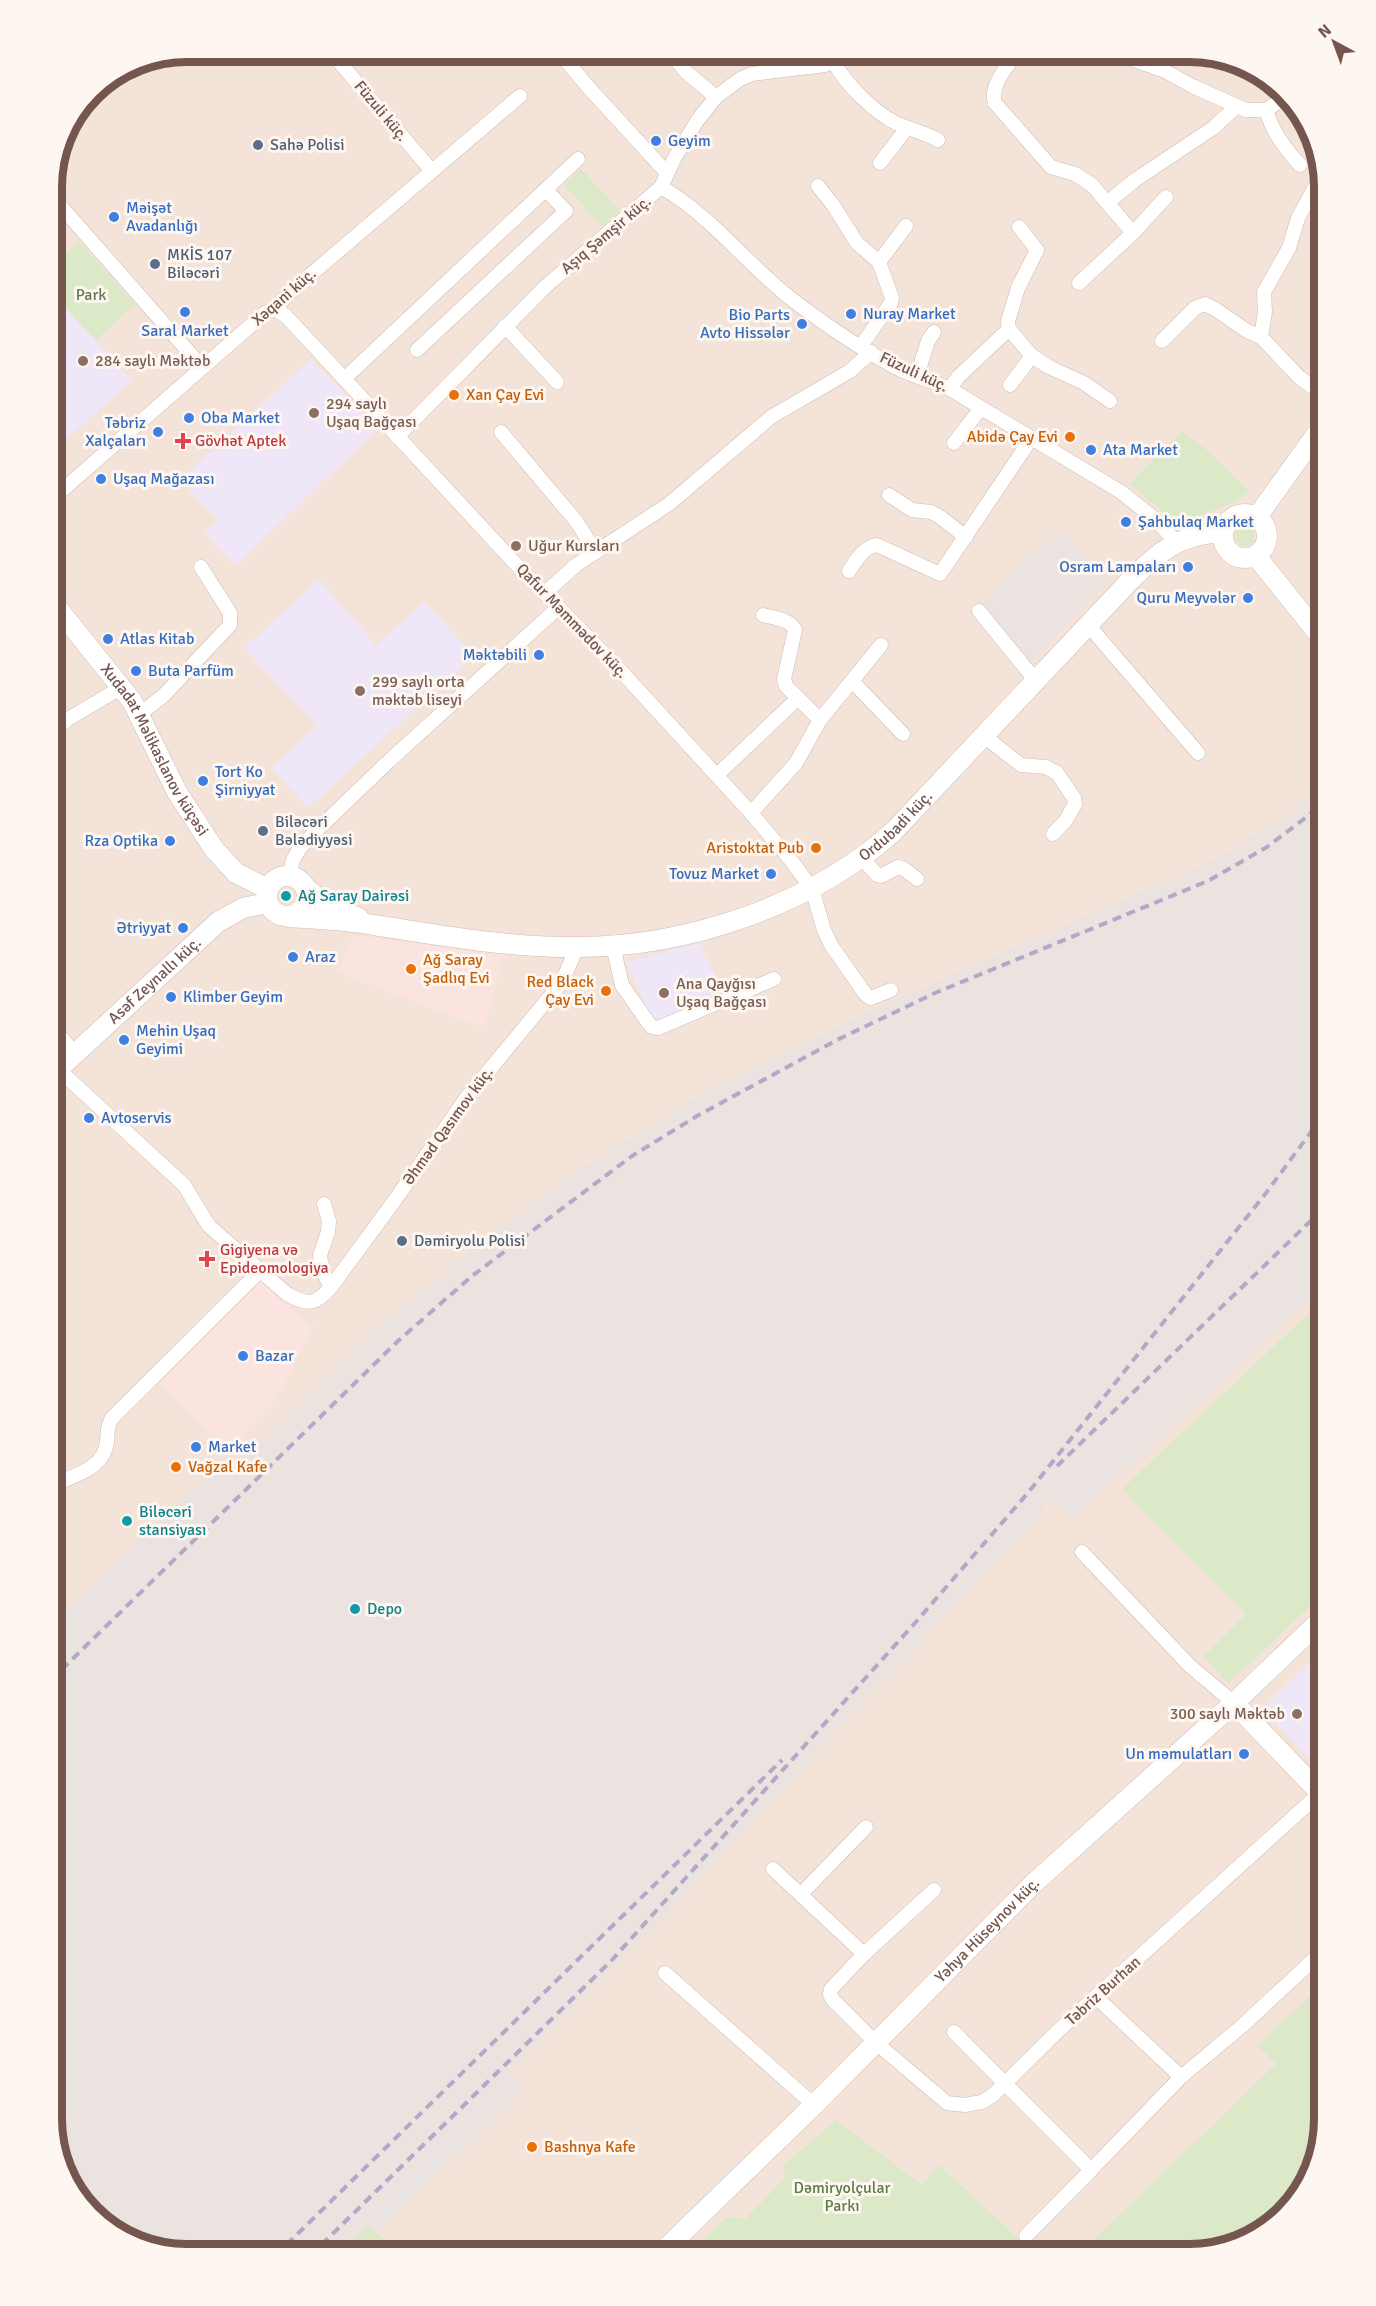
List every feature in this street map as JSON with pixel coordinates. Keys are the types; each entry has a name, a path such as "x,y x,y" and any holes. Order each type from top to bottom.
{"main road":[{"path":"1257,518 1314,438"},
{"path":"1243,514 1257,518 1266,529 1268,537 1266,545 1256,556 1248,558 1233,555 1227,549 1223,533 1226,526 1236,516 1243,514"},
{"name":"Ordubadi küç.","path":"372,924 529,945 577,948 613,946 641,943 711,926 774,906 812,889 862,858 914,812 1141,569 1176,542 1206,532 1223,533"},
{"path":"1256,556 1314,628"},
{"name":"Xudadat Məlikaslanov küçəsi","path":"62,613 122,687 140,714 177,792 208,841 236,873 268,896"},
{"path":"279,878 297,881 319,899 372,924 288,917 275,913 268,896 279,878"},
{"path":"288,917 300,912 307,900 297,881"},
{"name":"Asəf Zeynallı küç.","path":"62,1066 218,922 268,896"},
{"name":"Yəhya Hüseynov küç.","path":"670,2244 814,2105 1033,1884 1234,1703 1314,1627"},
{"path":"1234,1703 1314,1786"}],"street":[{"name":"Füzuli küç.","path":"339,62 431,170"},
{"path":"567,62 667,173"},
{"path":"678,62 686,72 716,97"},
{"path":"834,62 844,79 877,111 907,128 938,140"},
{"name":"Aşıq Şəmşir küç.","path":"398,437 505,326 563,270 661,187 697,121 716,97 729,86 752,74 811,68 834,62"},
{"path":"1011,62 994,88 995,103 1051,167 1075,174 1092,185 1133,233"},
{"path":"1142,62 1166,70 1192,86 1236,106 1258,111 1266,110 1280,101"},
{"name":"Xəqani küç.","path":"62,490 202,367 265,314 275,309 288,294 520,96"},
{"path":"1107,203 1135,180 1214,128 1236,106"},
{"path":"1266,110 1272,130 1300,165"},
{"path":"880,163 907,128"},
{"path":"344,379 579,159"},
{"path":"546,593 576,565 669,504 771,417 850,371 866,349 891,303 890,293 879,262 857,243 818,186"},
{"path":"1262,337 1265,312 1264,292 1289,248 1298,218 1314,186"},
{"name":"Füzuli küç.","path":"661,187 684,201 794,301 899,369 950,388 1121,492 1160,523 1176,542"},
{"path":"417,350 566,211 546,190"},
{"path":"1079,283 1133,233 1166,197"},
{"path":"62,208 202,367"},
{"path":"879,262 906,226"},
{"path":"1019,227 1037,250 1018,288 1008,321 1009,329 1032,356 1049,367 1084,383 1110,401"},
{"path":"1162,341 1196,308 1205,304 1247,331 1262,337 1299,377 1314,388"},
{"name":"Qafur Məmmədov küç.","path":"275,309 286,316 513,561 560,607 717,774 751,813 812,889 824,930 831,945 866,995 871,998 891,990"},
{"path":"505,326 557,382"},
{"path":"950,388 958,377 1009,329"},
{"path":"916,376 928,341 934,332"},
{"path":"1010,385 1032,356"},
{"path":"954,443 981,408"},
{"path":"501,432 576,521 596,552"},
{"path":"849,571 863,552 870,546 877,545 940,574 1031,439"},
{"path":"889,495 912,510 931,512 940,516 966,537"},
{"path":"140,714 164,695 230,625 230,614 201,567"},
{"path":"297,881 300,848 318,829 397,754 560,607"},
{"path":"979,611 1036,681"},
{"path":"763,615 786,621 795,630 784,679 786,686 820,720"},
{"path":"1089,626 1198,753"},
{"path":"751,813 796,763 820,720 880,645"},
{"path":"852,681 903,734"},
{"path":"62,724 122,687"},
{"path":"717,774 798,698"},
{"path":"984,736 1021,765 1046,767 1057,773 1074,798 1075,804 1066,820 1053,834"},
{"path":"862,858 877,875 881,876 898,867 904,868 917,879"},
{"path":"613,946 622,985 647,1022 658,1029 774,978"},
{"name":"Əhməd Qasımov küç.","path":"260,1270 287,1294 300,1301 315,1302 322,1297 395,1200 467,1097 562,982 577,948"},
{"path":"62,1038 75,1054"},
{"path":"62,1078 184,1185 209,1226 260,1270 112,1418 106,1428 105,1454 98,1462 62,1481"},
{"path":"324,1204 329,1221 328,1232 320,1255 322,1270 331,1287"},
{"path":"1082,1552 1190,1666 1234,1703"},
{"name":"Təbriz Burhan","path":"864,1954 831,1989 830,1995 875,2042 947,2103 965,2105 982,2102 1006,2084 1059,2029 1314,1803"},
{"path":"801,1894 866,1827"},
{"path":"773,1869 864,1954 934,1890"},
{"path":"1026,2236 1181,2077 1242,2026 1314,1959"},
{"path":"665,1973 814,2105"},
{"path":"1096,1997 1181,2077"},
{"path":"954,2032 1091,2170"}],"shaded area":[{"path":"179,62 1197,62 1229,68 1259,83 1283,104 1302,131 1312,162 1314,179 1314,2119 1310,2152 1302,2175 1283,2202 1272,2213 1245,2232 1214,2242 1197,2244 179,2244 147,2238 117,2223 93,2202 74,2175 66,2152 62,2119 62,179 66,154 74,131 87,111 104,93 131,74 162,64"},
{"name":"284 saylı Məktəb","path":"62,304 132,381 62,443"},
{"path":"311,359 377,429 236,566 205,534 218,520 180,480"},
{"path":"1059,529 1108,579 1029,663 981,604"},
{"name":"299 saylı orta məktəb liseyi","path":"319,580 376,645 425,602 474,656 308,808 271,768 317,726 244,648"},
{"path":"1314,794 1314,1294 1073,1518 1051,1496 1037,1518 653,1929 508,2073 524,2088 366,2244 179,2244 162,2242 131,2232 104,2213 93,2202 74,2175 63,2136 62,1614 227,1456 237,1463 395,1312 494,1233 576,1172 714,1087 872,1010 1218,858 1289,813"},
{"path":"353,935 504,955 484,1028 336,972"},
{"path":"699,943 724,993 660,1020 650,1015 626,962"},
{"name":"Bazar","path":"260,1281 313,1327 279,1395 228,1451 159,1384"},
{"name":"300 saylı Məktəb","path":"1314,1658 1314,1763 1270,1717 1267,1711 1270,1701"}],"green space":[{"path":"581,169 619,210 602,226 564,185"},
{"name":"Park","path":"79,242 135,304 96,340 62,304 62,258"},
{"path":"1182,431 1213,455 1249,491 1235,502 1184,521 1168,516 1129,484"},
{"path":"1245,526 1252,529 1255,536 1252,543 1245,546 1238,543 1235,536 1238,529"},
{"name":"Ağ Saray Dairəsi","path":"283,889 289,889 293,896 289,903 283,903 279,899 279,893"},
{"path":"1314,1308 1314,1602 1229,1683 1203,1657 1246,1614 1122,1489"},
{"path":"1314,1992 1313,2136 1302,2175 1283,2202 1272,2213 1245,2232 1214,2242 1089,2244 1276,2064 1258,2046"},
{"name":"Dəmiryolçular Parkı","path":"836,2120 922,2185 939,2165 1024,2244 700,2244 727,2217 745,2219 786,2177 783,2166"},
{"path":"367,2226 391,2244 350,2244"}],"railway":[{"path":"62,1669 398,1341 472,1276 632,1156 697,1116 837,1040 935,993 1208,881 1267,847 1314,811"},
{"path":"322,2244 611,1961 915,1623 1027,1494 1266,1193 1314,1128"},
{"path":"1057,1466 1314,1218"},
{"path":"287,2244 782,1760"}],"place":[{"name":"Geyim","path":"656,141"},
{"name":"Sahə Polisi","path":"258,145"},
{"name":"Məişət Avadanlığı","path":"114,217"},
{"name":"MKİS 107 Biləcəri","path":"155,264"},
{"name":"Saral Market","path":"185,312"},
{"name":"Nuray Market","path":"851,314"},
{"name":"Bio Parts Avto Hissələr","path":"802,324"},
{"name":"284 saylı Məktəb","path":"83,361"},
{"name":"Xan Çay Evi","path":"454,395"},
{"name":"294 saylı Uşaq Bağçası","path":"314,413"},
{"name":"Oba Market","path":"189,418"},
{"name":"Təbriz Xalçaları","path":"158,432"},
{"name":"Abidə Çay Evi","path":"1070,437"},
{"name":"Gövhət Aptek","path":"183,441"},
{"name":"Ata Market","path":"1091,450"},
{"name":"Uşaq Mağazası","path":"101,479"},
{"name":"Şahbulaq Market","path":"1126,522"},
{"name":"Uğur Kursları","path":"516,546"},
{"name":"Osram Lampaları","path":"1188,567"},
{"name":"Quru Meyvələr","path":"1248,598"},
{"name":"Atlas Kitab","path":"108,639"},
{"name":"Məktəbili","path":"539,655"},
{"name":"Buta Parfüm","path":"136,671"},
{"name":"299 saylı orta məktəb liseyi","path":"360,691"},
{"name":"Tort Ko Şirniyyat","path":"203,781"},
{"name":"Biləcəri Bələdiyyəsi","path":"263,831"},
{"name":"Rza Optika","path":"170,841"},
{"name":"Aristoktat Pub","path":"816,848"},
{"name":"Tovuz Market","path":"771,874"},
{"name":"Ağ Saray Dairəsi","path":"286,896"},
{"name":"Ətriyyat","path":"183,928"},
{"name":"Araz","path":"293,957"},
{"name":"Ağ Saray Şadlıq Evi","path":"411,969"},
{"name":"Red Black Çay Evi","path":"606,991"},
{"name":"Ana Qayğısı Uşaq Bağçası","path":"664,993"},
{"name":"Klimber Geyim","path":"171,997"},
{"name":"Mehin Uşaq Geyimi","path":"124,1040"},
{"name":"Avtoservis","path":"89,1118"},
{"name":"Dəmiryolu Polisi","path":"402,1241"},
{"name":"Gigiyena və Epideomologiya","path":"207,1259"},
{"name":"Bazar","path":"243,1356"},
{"name":"Market","path":"196,1447"},
{"name":"Vağzal Kafe","path":"176,1467"},
{"name":"Biləcəri stansiyası","path":"127,1521"},
{"name":"Depo","path":"355,1609"},
{"name":"300 saylı Məktəb","path":"1297,1714"},
{"name":"Un məmulatları","path":"1244,1754"},
{"name":"Bashnya Kafe","path":"532,2147"}]}
